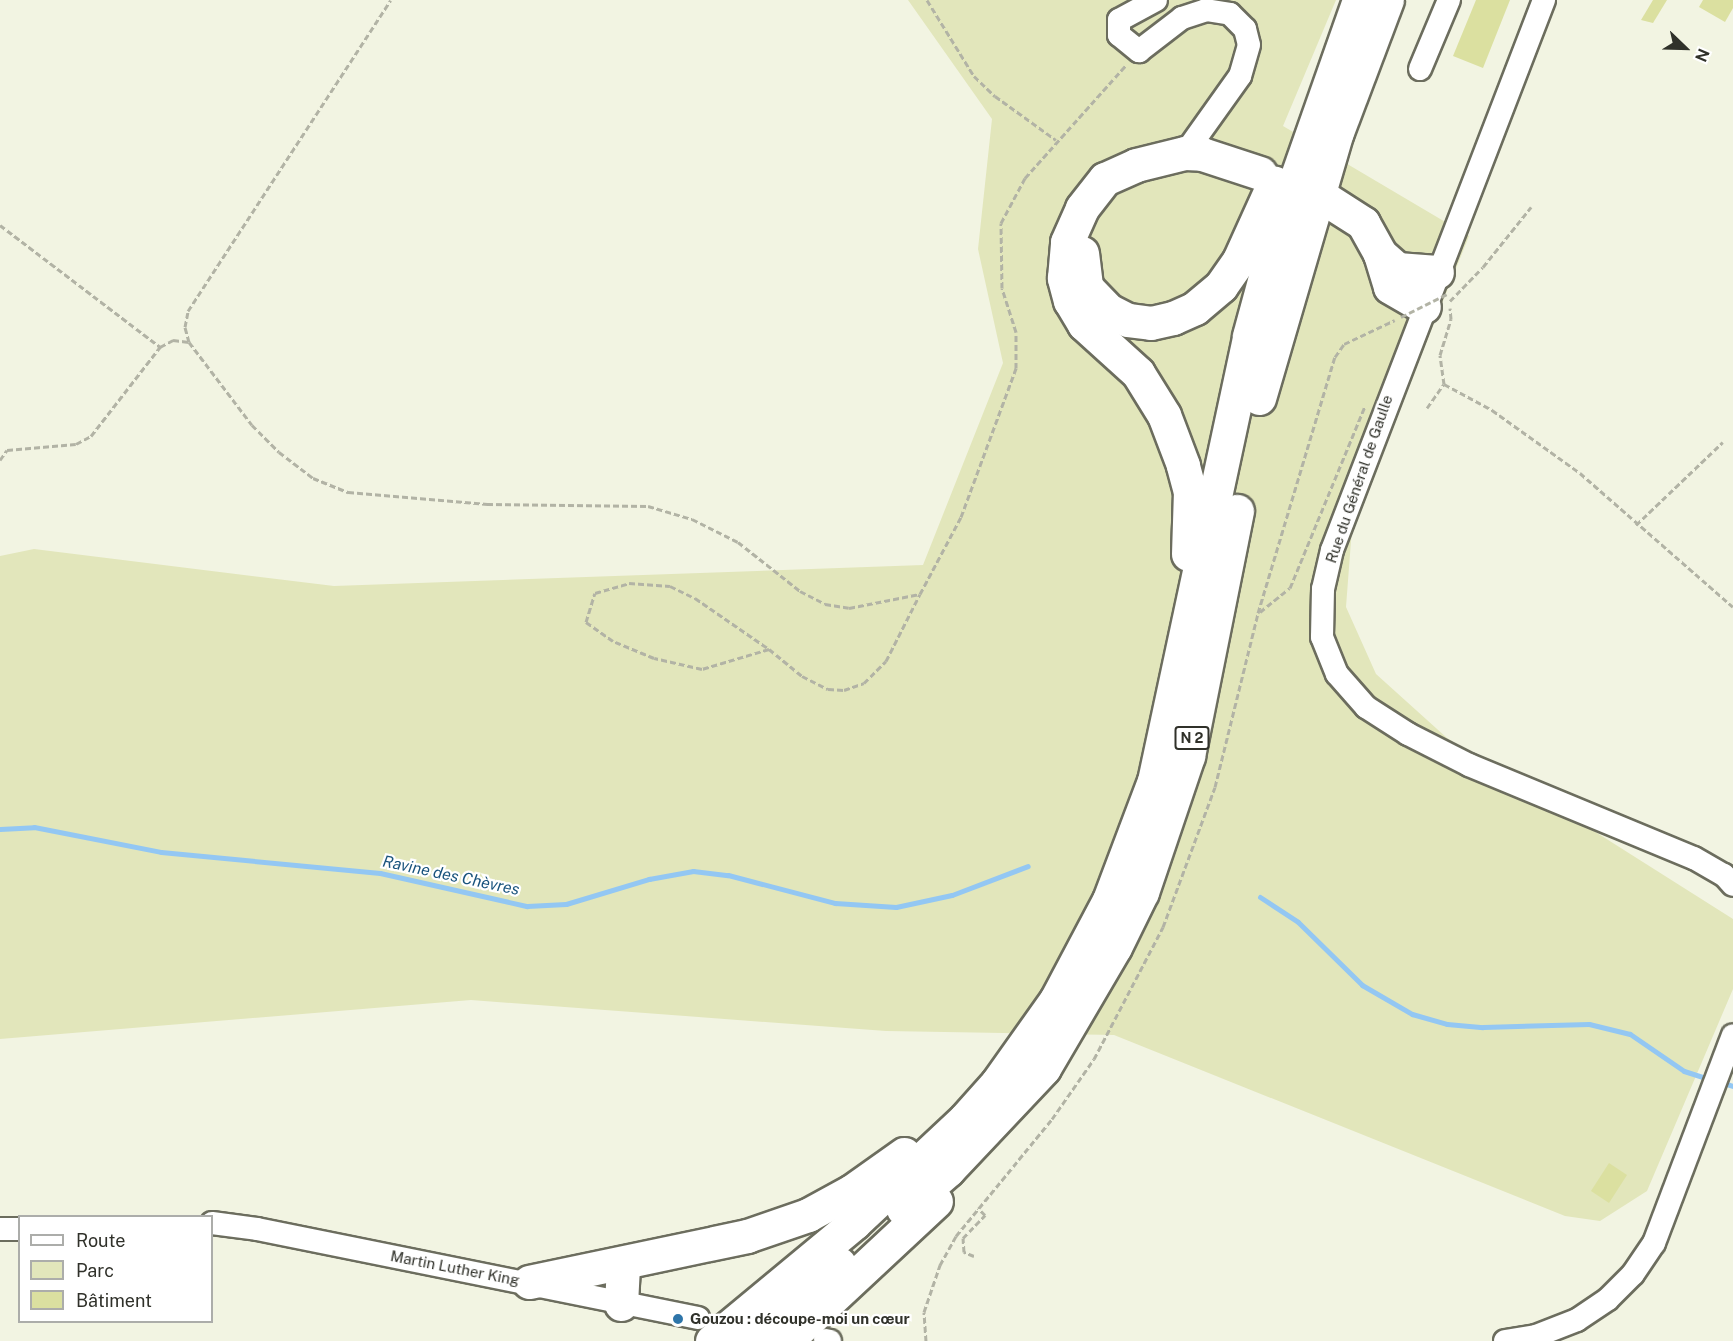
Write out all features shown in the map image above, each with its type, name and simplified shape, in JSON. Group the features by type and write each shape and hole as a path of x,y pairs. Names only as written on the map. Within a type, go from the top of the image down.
{"highway":[{"path":"1136,165 1105,195 1087,227 1080,260 1086,287 1108,310 1128,320 1151,323 1195,308 1221,286 1239,260 1358,0"},
{"name":"N 2","path":"705,1330 854,1222 965,1119 997,1083 1056,1000 1109,900 1154,781 1252,325 1277,233 1358,0"},
{"name":"N 2","path":"750,1341 948,1170 1044,1068 1115,947 1142,892 1169,820 1205,685 1269,352 1337,132 1387,0"},
{"path":"1154,781 1154,733 1190,537 1190,492 1164,415 1137,373 1084,324 1070,301 1064,278 1067,242 1082,208 1105,178 1136,165 1185,153 1202,154 1260,173"},
{"path":"1327,200 1363,223 1380,254 1389,287 1437,295"},
{"path":"529,1282 623,1265 747,1236 808,1215 852,1191 906,1153 964,1097 1006,1048 1093,918 1109,900"},
{"path":"786,1341 973,1165 1021,1105 1044,1068"},
{"path":"621,1304 623,1265"}],"street":[{"path":"1156,0 1134,8 1119,20 1119,35 1139,51 1182,18 1206,10 1230,14 1245,29 1249,45 1240,76 1185,153"},
{"path":"1420,69 1449,0"},
{"name":"Rue du Général de Gaulle","path":"1544,0 1437,295 1390,393 1332,550 1323,589 1322,637 1337,674 1366,707 1408,734 1469,765 1694,858 1724,875 1733,885"},
{"path":"1505,1341 1536,1336 1577,1320 1608,1299 1632,1274 1654,1243 1733,1035"},
{"name":"Martin Luther King","path":"213,1223 529,1282 621,1304 705,1330"},
{"path":"0,1229 18,1228"}],"path":[{"path":"392,0 188,311 185,327 189,342 252,425 279,452 313,478 348,492 487,504 648,506 692,519 738,542 800,591 825,604 849,608 920,594"},
{"path":"927,0 974,76 995,96 1056,140"},
{"path":"769,649 702,669 654,658 623,645 586,622 595,593 629,584 670,586 695,598 769,649 802,676 828,689 844,690 864,683 886,661 961,517 1016,368 1016,332 1002,288 1001,223 1026,178 1056,140 1139,51"},
{"path":"1390,393 1363,408 1290,588 1258,613 1335,357 1344,344 1437,295 1484,267 1531,207"},
{"path":"0,225 160,346"},
{"path":"1427,408 1444,384 1440,355 1451,319 1437,295"},
{"path":"0,460 8,450 76,444 91,436 160,346 172,340 189,342"},
{"path":"1444,384 1492,410 1580,472 1636,525 1733,607"},
{"path":"1636,525 1723,442"},
{"path":"926,1341 924,1312 940,1265 978,1208 1052,1119 1094,1059"},
{"path":"974,1256 964,1252 963,1238 985,1215 978,1208"}],"green space":[{"path":"908,0 1336,0 1283,126 1469,236 1352,528 1346,607 1376,674 1447,738 1733,919 1733,989 1647,1191 1600,1221 1565,1216 1114,1035 886,1031 471,1000 0,1039 0,556 34,549 334,586 923,565 1003,363 978,249 992,119"}],"building":[{"path":"1476,0 1510,0 1483,68 1453,56"},
{"path":"1653,0 1667,0 1653,23 1641,20"},
{"path":"1703,0 1733,0 1733,8 1725,22 1699,7"},
{"path":"1609,1163 1627,1175 1609,1203 1591,1191"}],"waterway":[{"name":"Ravine des Chèvres","path":"0,829 34,827 161,852 380,873 527,906 566,904 649,879 693,871 728,875 835,903 896,907 952,895 1028,866"},
{"name":"Ravine des Chèvres","path":"1260,897 1298,922 1362,985 1412,1014 1447,1024 1483,1027 1589,1024 1630,1034 1684,1071 1711,1080"},
{"name":"Ravine des Chèvres","path":"1720,1082 1733,1086"}],"place":[{"name":"Gouzou : découpe-moi un cœur","path":"678,1319"}]}
